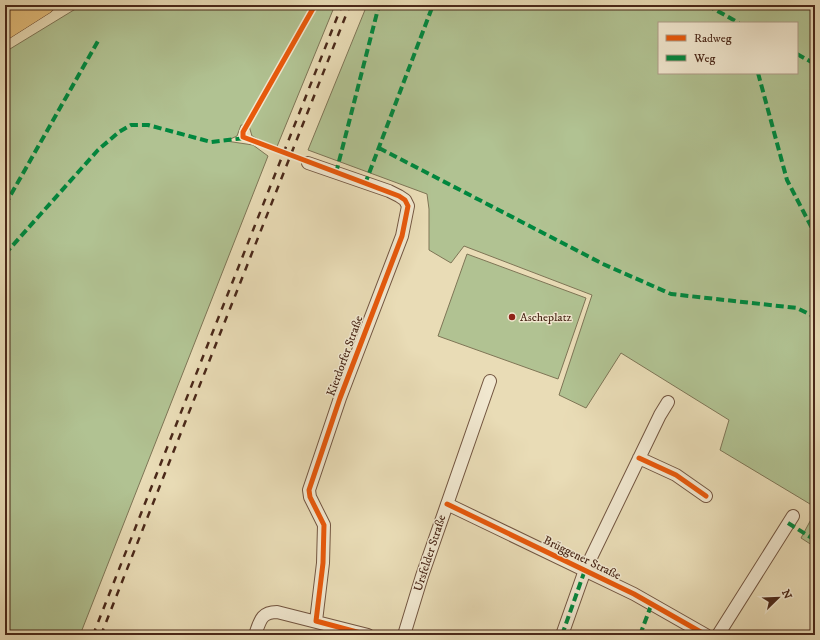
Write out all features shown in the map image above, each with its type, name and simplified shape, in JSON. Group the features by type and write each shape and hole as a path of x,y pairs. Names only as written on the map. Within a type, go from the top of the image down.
{"highway":[{"path":"5,12 16,5"},
{"path":"5,31 46,5"}],"street":[{"name":"Kierdorfer Straße","path":"308,163 390,191 405,200 408,206 402,236 342,391 309,490 310,497 324,524 323,563 316,621"},
{"name":"Ursfelder Straße","path":"404,635 447,504 490,382"},
{"path":"562,635 585,570 638,458 668,402"},
{"path":"638,458 676,475 706,496"},
{"name":"Brüggener Straße","path":"447,504 652,602 706,635"},
{"path":"718,635 793,516"},
{"path":"255,635 262,617 270,612 277,612 316,621 339,631 368,635"}],"green space":[{"path":"82,5 335,5 276,149 252,136 249,126 241,125 237,136 226,141 253,145 268,156 80,635 5,635 5,52"},
{"path":"367,5 815,5 815,507 720,450 729,420 621,353 586,408 559,395 592,295 464,246 451,263 429,250 429,209 427,194 308,150"},
{"name":"Ascheplatz","path":"467,254 586,298 558,379 438,336"},
{"path":"815,512 815,547 801,538"}],"railway":[{"path":"93,635 342,5"},
{"path":"101,635 350,5"}],"marked path":[{"path":"336,173 379,5"},
{"path":"365,184 433,5"},
{"path":"707,5 737,22"},
{"path":"5,205 98,41"},
{"path":"798,55 815,64"},
{"path":"758,74 787,180 815,234"},
{"path":"5,254 98,150 119,132 131,125 148,125 211,142 245,138"},
{"path":"379,148 603,264 671,294 797,308 815,317"},
{"path":"788,523 815,540"},
{"path":"562,635 585,570 587,571"},
{"path":"640,635 652,603"}],"cycle path":[{"path":"315,5 243,132 243,137 399,196 405,200 408,206 402,236 340,398 309,490 310,497 324,525 323,563 316,621 368,635"},
{"path":"639,458 676,475 706,496"},
{"path":"447,504 634,594 706,635"}],"place":[{"name":"Ascheplatz","path":"512,317"}]}
